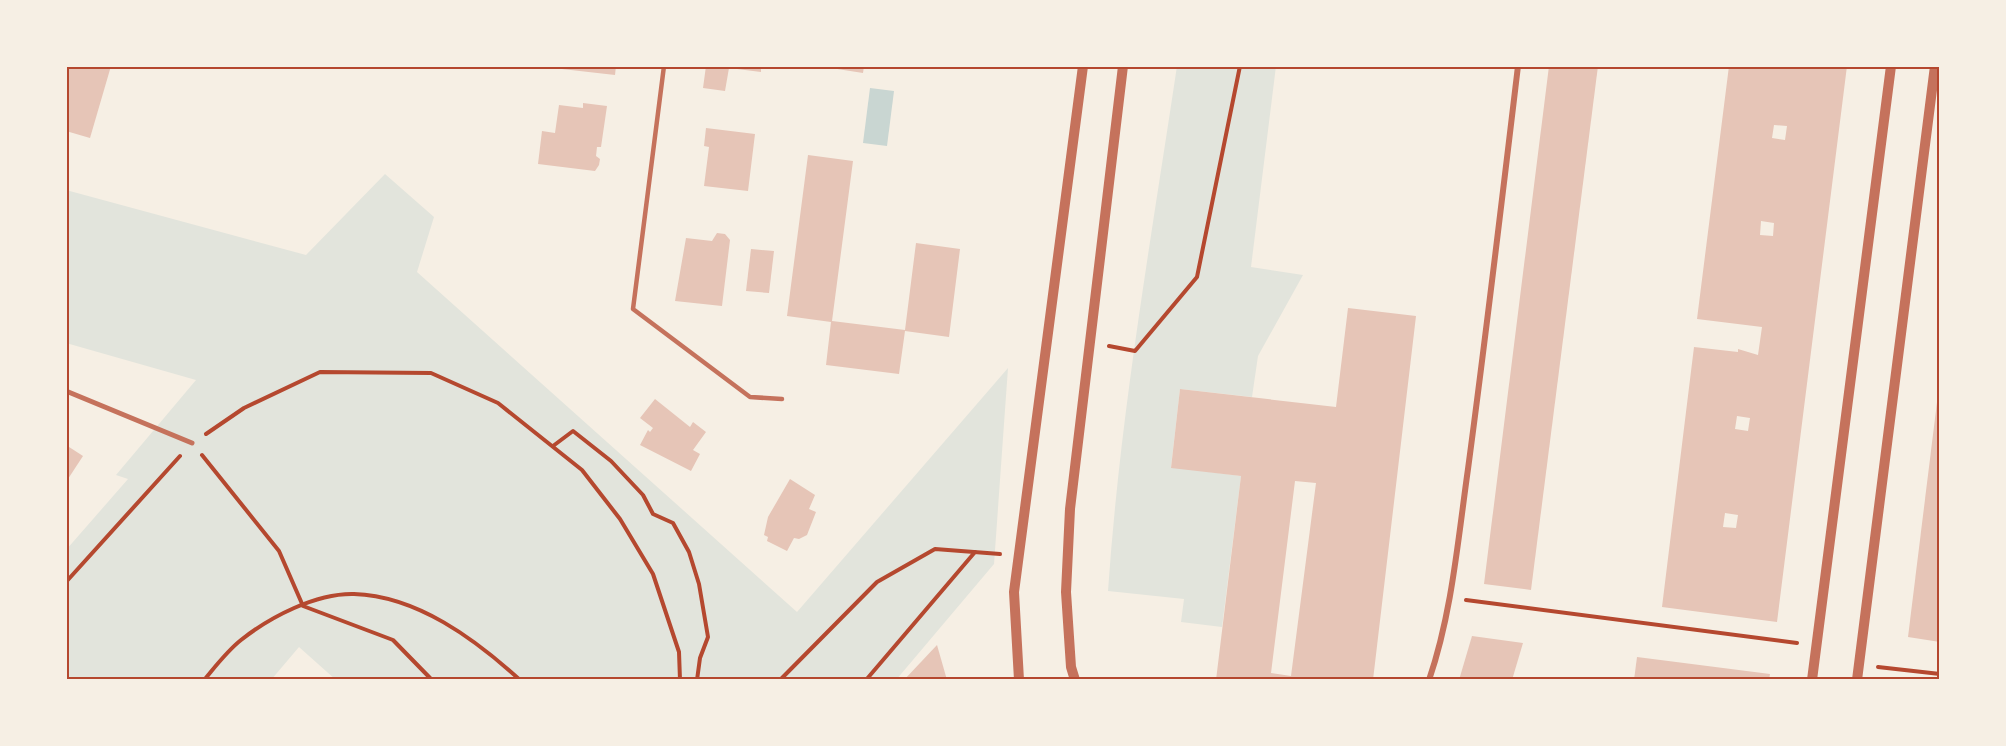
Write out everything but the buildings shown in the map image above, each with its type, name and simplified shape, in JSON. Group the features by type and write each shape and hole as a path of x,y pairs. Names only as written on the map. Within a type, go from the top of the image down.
{"street":[{"path":"1019,680 1014,592 1083,66"},
{"path":"1075,680 1071,666 1066,592 1070,509 1123,66"},
{"path":"1429,680 1437,657 1449,598 1479,390 1518,66"},
{"path":"1812,680 1891,66"},
{"path":"1857,680 1935,66"},
{"path":"66,391 192,443"}],"lane":[{"path":"664,66 633,309 750,397 782,399"}],"path":[{"path":"1135,351 1197,277 1240,66"},
{"path":"66,582 192,443 244,408 320,372 431,373 498,403 582,470 620,519 653,574 679,652 680,680"},
{"path":"553,446 573,431 611,461 643,495 653,514 673,523 689,552 706,618 708,637 700,658 697,680"},
{"path":"192,443 279,551 303,606 393,640 432,680"},
{"path":"780,680 877,582 935,549 976,552 866,680"},
{"path":"204,680 241,640 284,613 353,594 412,606 461,633 520,680"},
{"path":"1449,598 1818,645"},
{"path":"1926,673 1940,674"}],"shaded area":[{"path":"1177,66 1276,66 1251,267 1303,275 1258,356 1252,397 1180,389 1171,467 1241,476 1222,627 1181,622 1184,599 1108,591 1128,393"},
{"path":"870,88 894,91 887,146 863,143"},
{"path":"385,174 434,217 417,272 797,612 1008,368 994,564 896,680 336,680 299,647 271,680 66,680 66,550 128,479 116,475 196,380 66,343 66,190 306,255"}]}
